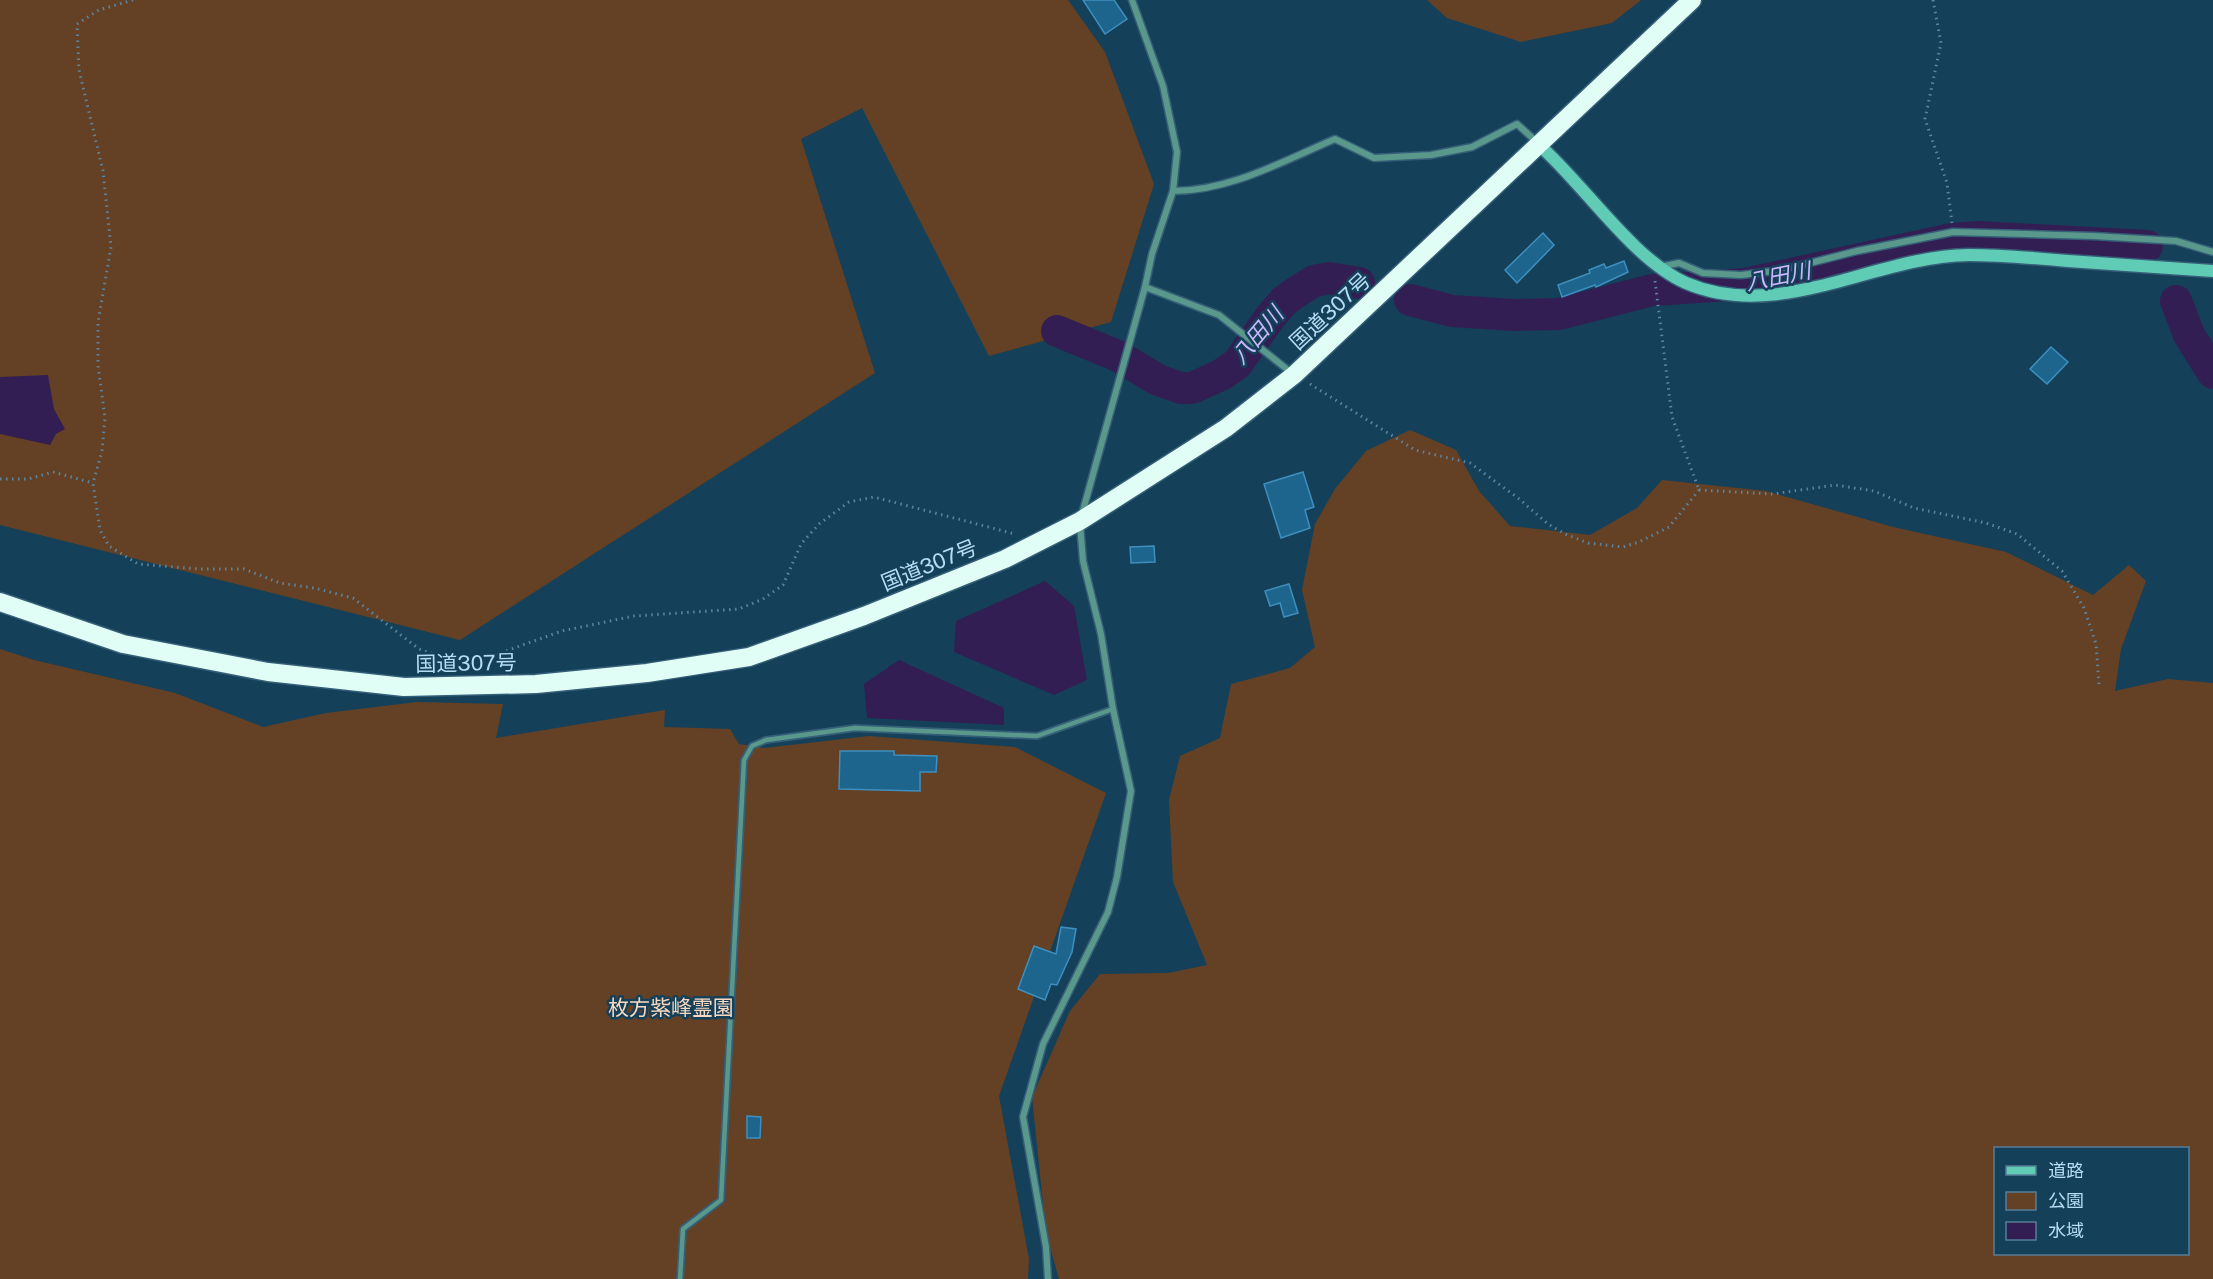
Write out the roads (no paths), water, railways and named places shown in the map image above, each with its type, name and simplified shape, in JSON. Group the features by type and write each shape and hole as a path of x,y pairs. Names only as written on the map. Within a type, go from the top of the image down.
{"highway":[{"name":"国道307号","path":"0,602 123,644 268,672 404,687 536,684 647,673 749,657 864,616 1005,559 1080,521 1226,428 1294,375 1692,0"}],"street":[{"path":"1048,1279 1046,1247 1023,1117 1043,1044 1108,912 1117,877 1131,791 1113,709 1101,634 1083,561 1080,521 1145,287 1152,254 1173,191 1177,152 1163,86 1132,0"},
{"path":"1173,191 1193,191 1236,181 1335,139 1374,158 1431,155 1472,147 1517,124 1570,174 1631,243 1659,267 1684,282 1713,293 1745,297 1775,295 1848,280 1925,259 1967,255 2014,256 2213,271"},
{"path":"1659,267 1679,263 1703,273 1741,275 1782,270 1953,232 2176,241 2213,252"},
{"path":"1145,287 1219,315 1294,375"}],"lane":[{"path":"680,1279 683,1229 721,1200 744,760 752,746 766,740 855,728 1037,736 1113,709"}],"water":[{"path":"48,375 54,409 65,429 56,434 50,445 0,434 0,377"},
{"path":"1045,581 1074,606 1087,680 1054,695 954,652 956,621"},
{"path":"899,660 1004,708 1004,725 867,718 864,684"}],"waterway":[{"name":"八田川","path":"1410,300 1452,311 1514,315 1559,314 1652,290 1745,284 1952,239 1978,237 2147,246"},
{"name":"八田川","path":"1057,331 1118,356 1158,380 1181,388 1192,388 1221,375 1237,364 1284,301 1314,281 1329,278 1359,283"},
{"name":"八田川","path":"2176,301 2189,335 2213,373"}],"park label":[{"name":"枚方紫峰霊園","path":"671,1007"}]}
